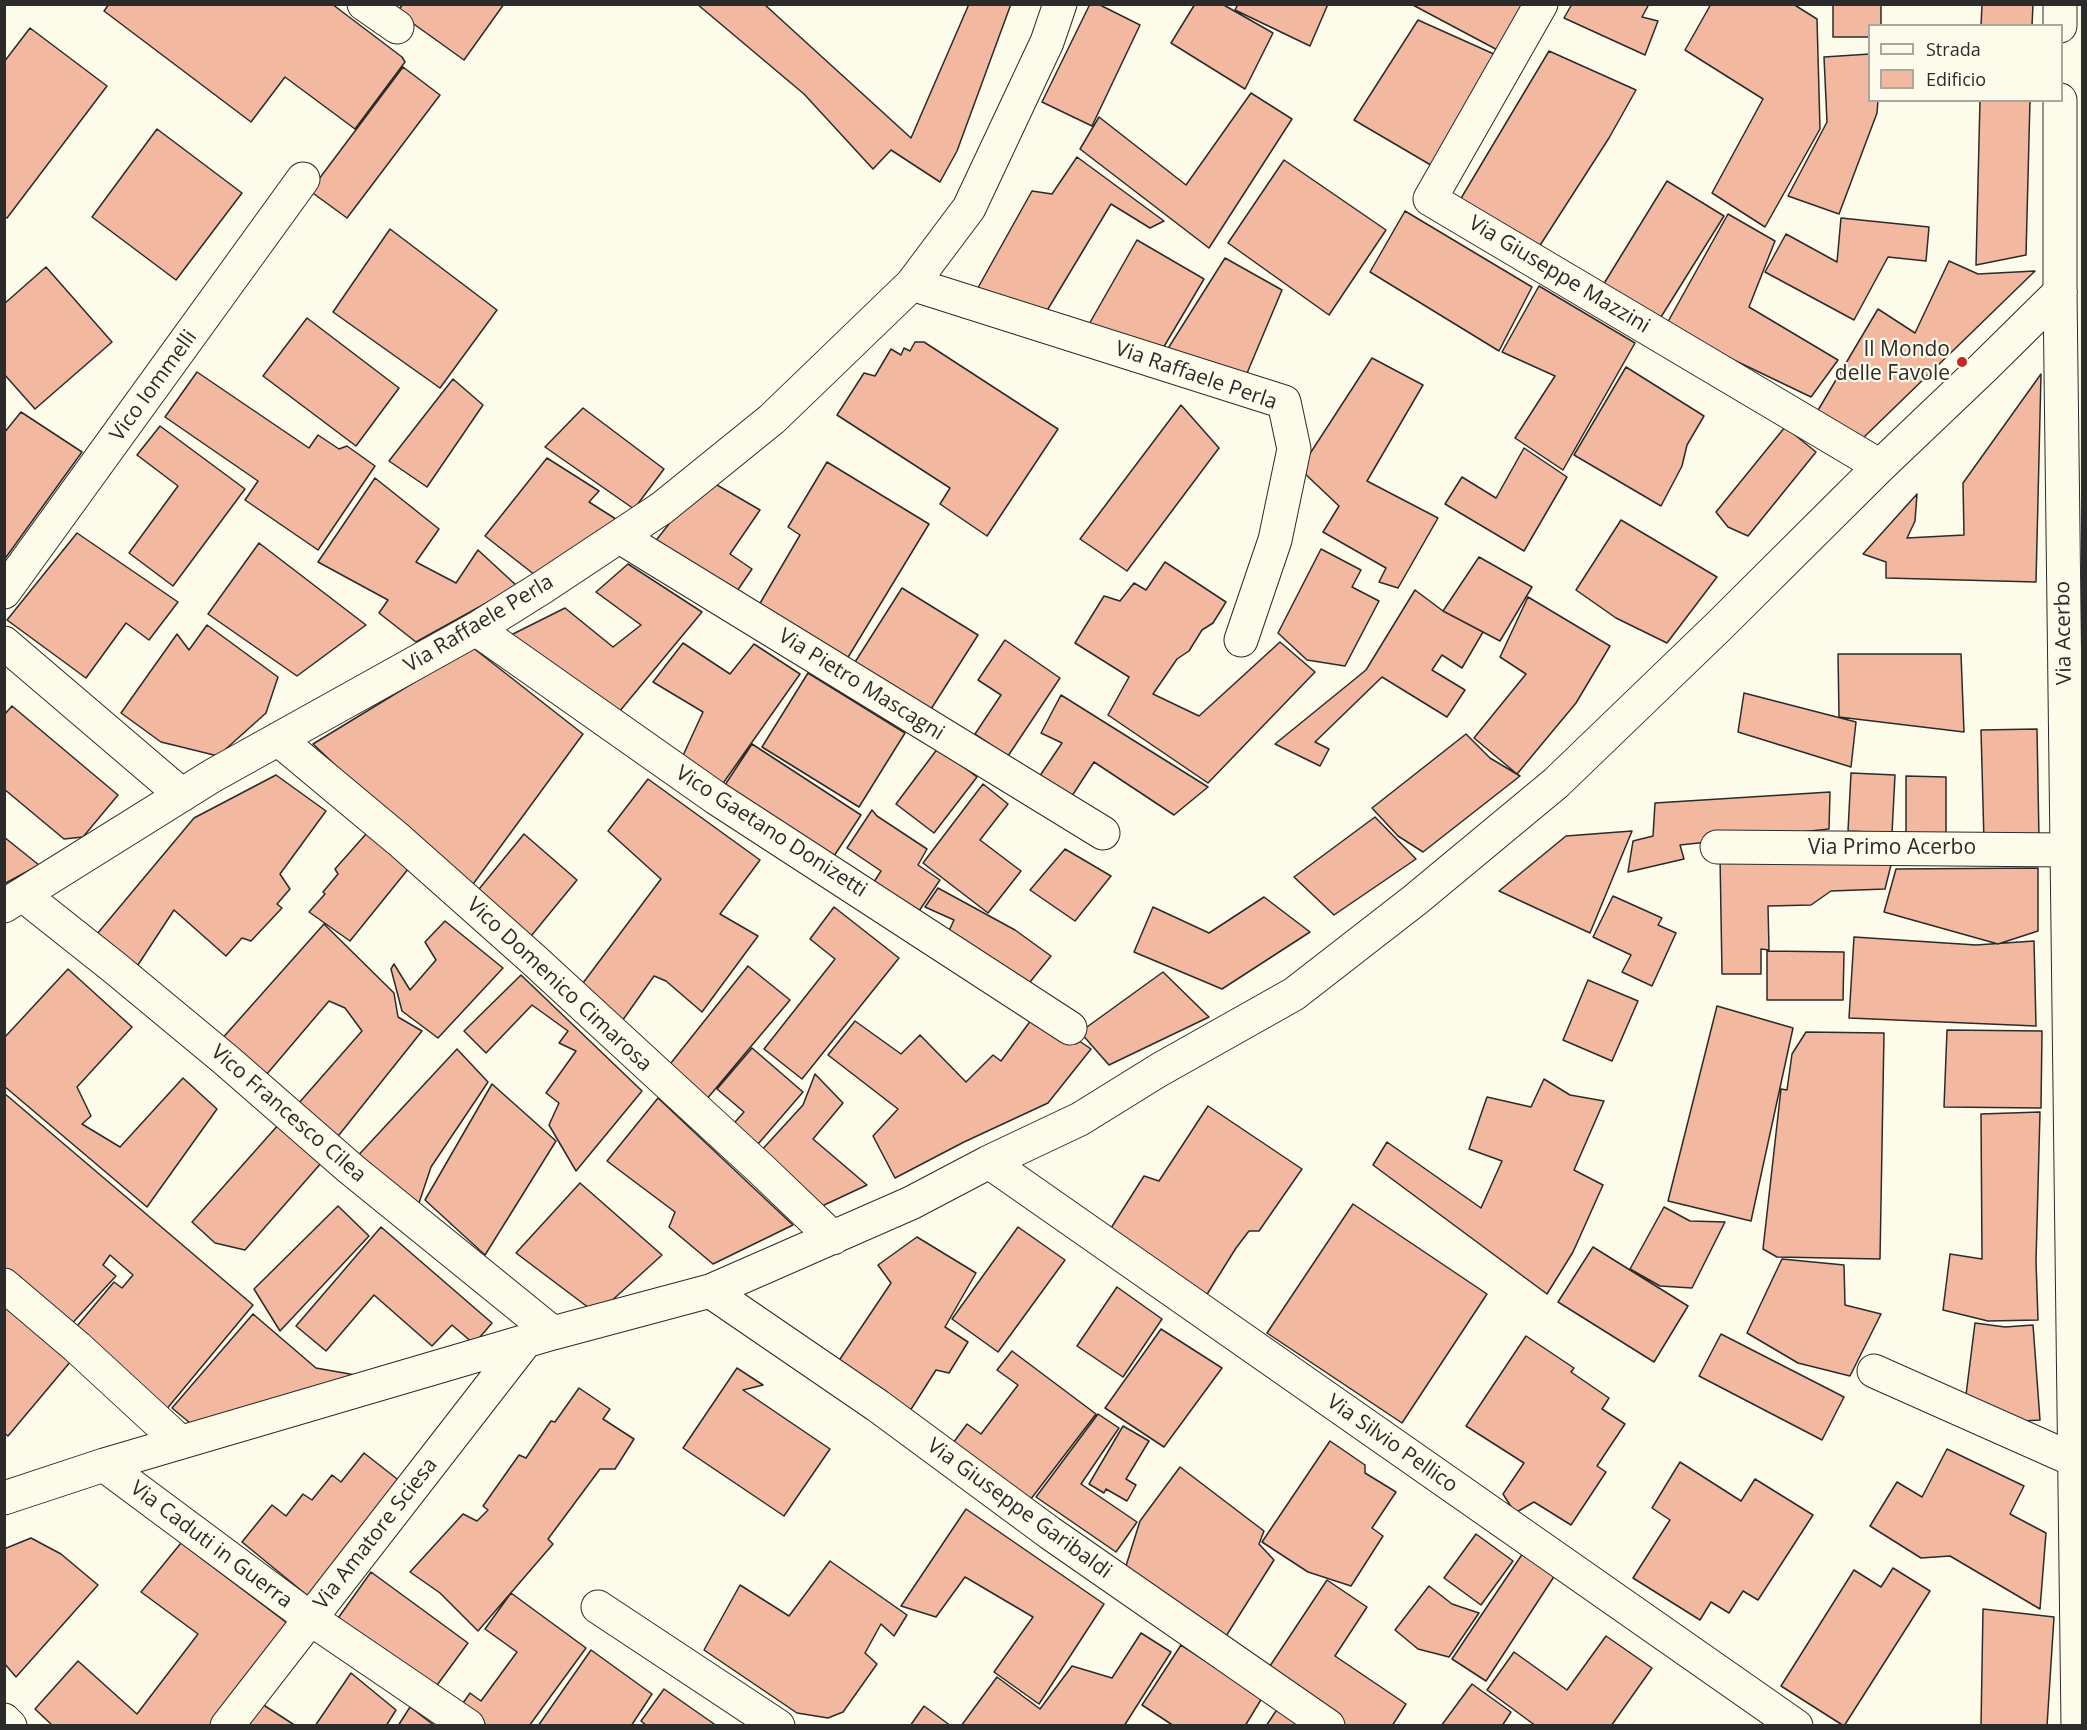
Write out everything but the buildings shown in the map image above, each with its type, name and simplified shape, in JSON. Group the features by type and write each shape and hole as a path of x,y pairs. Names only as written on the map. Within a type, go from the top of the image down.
{"street":[{"path":"364,4 397,27"},
{"name":"Via Raffaele Perla","path":"14,901 182,795 476,629 662,508 772,419 912,284 969,208 1047,42 1060,4"},
{"name":"Via Giuseppe Mazzini","path":"1541,4 1430,200 1880,466"},
{"path":"2060,4 2060,24"},
{"name":"Via Acerbo","path":"2060,102 2060,292 2072,490 2067,850 2078,1460 2078,1725"},
{"name":"Vico Iommelli","path":"4,592 303,179"},
{"name":"Via Raffaele Perla","path":"912,284 1284,402 1294,449 1275,540 1241,640"},
{"path":"4,1498 180,1442 539,1338 711,1291 911,1203 989,1162 1080,1119 1159,1070 1294,994 1406,907 1556,783 2060,292"},
{"name":"Via Pietro Mascagni","path":"620,537 1103,833"},
{"name":"Vico Gaetano Donizetti","path":"476,629 716,798 1070,1028"},
{"path":"4,643 182,795"},
{"name":"Vico Domenico Cimarosa","path":"278,739 399,840 534,960 833,1238"},
{"name":"Via Primo Acerbo","path":"1717,847 2067,850"},
{"name":"Vico Francesco Cilea","path":"14,901 115,968 226,1060 351,1168 539,1338"},
{"name":"Via Silvio Pellico","path":"989,1162 1796,1725"},
{"path":"4,1285 77,1347 180,1442"},
{"name":"Via Giuseppe Garibaldi","path":"711,1291 878,1406 1050,1533 1328,1725"},
{"name":"Via Amatore Sciesa","path":"227,1725 539,1338"},
{"path":"1874,1371 2078,1460"},
{"name":"Via Caduti in Guerra","path":"104,1465 312,1619 468,1725"},
{"path":"598,1607 778,1725"},
{"path":"4,1720 10,1725"}],"place":[{"name":"Il Mondo delle Favole","path":"1962,362"}]}
